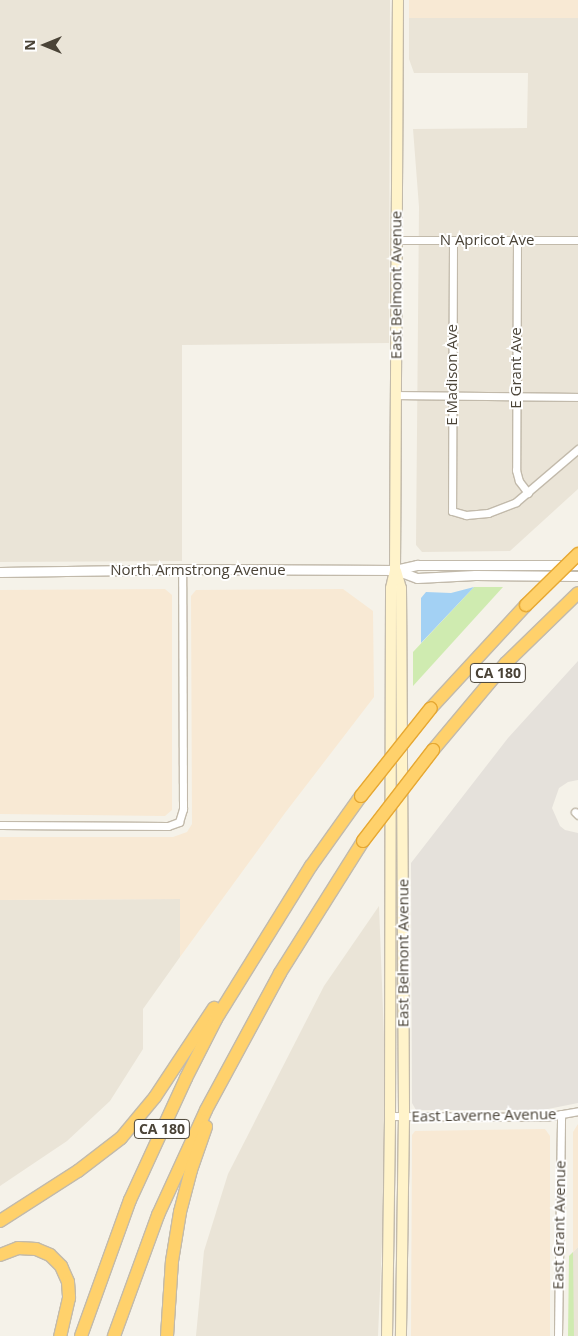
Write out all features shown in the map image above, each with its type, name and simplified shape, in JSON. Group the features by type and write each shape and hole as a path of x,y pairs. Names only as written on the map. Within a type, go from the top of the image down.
{"highway":[{"name":"CA 180","path":"81,1336 114,1242 159,1133 216,1019 268,933 311,866 361,796 431,708 526,605 578,554"},
{"name":"CA 180","path":"114,1336 142,1257 179,1166 252,1024 304,934 363,841 433,750 506,664 573,597"},
{"path":"0,1221 95,1159 132,1126 168,1078 239,968 268,933"},
{"path":"168,1336 172,1261 180,1212 191,1170 203,1134 252,1024"},
{"path":"0,1255 18,1248 36,1249 50,1255 61,1266 68,1282 69,1298 60,1336"}],"main road":[{"name":"East Belmont Avenue","path":"398,0 396,570 401,588 404,1116 401,1336"},
{"name":"East Belmont Avenue","path":"387,1336 390,1116 391,588 396,570"}],"street":[{"name":"N Apricot Ave","path":"396,240 578,240"},
{"name":"E Madison Ave","path":"453,240 452,511 466,515 488,513 516,502 528,493"},
{"name":"E Grant Ave","path":"517,240 516,470 519,481 528,493"},
{"path":"396,395 578,397"},
{"path":"528,493 578,449"},
{"name":"North Armstrong Avenue","path":"0,572 182,569 396,570 417,565 578,565"},
{"path":"0,825 168,826 180,822 183,809 182,569"},
{"name":"North Armstrong Avenue","path":"396,570 418,578 475,575 578,576"},
{"name":"East Laverne Avenue","path":"390,1116 545,1117 578,1111"},
{"name":"East Grant Avenue","path":"558,1336 561,1114"}],"shaded area":[{"path":"0,0 390,0 389,343 182,345 182,561 0,562"},
{"path":"409,0 578,0 578,18 409,18"},
{"path":"409,18 578,18 578,489 510,551 422,552 416,545 419,207 413,129 527,128 528,73 414,73 409,59"},
{"path":"165,589 172,595 172,810 165,816 0,814 0,590"},
{"path":"343,589 373,611 374,697 285,813 180,957 180,899 0,900 0,837 173,837 187,832 192,824 191,596 196,590"},
{"path":"578,661 578,780 568,782 559,788 552,808 560,826 565,830 578,833 578,1103 543,1110 416,1110 412,1103 411,863 508,738"},
{"path":"181,899 180,957 143,1009 143,1049 110,1101 67,1141 0,1186 0,900"},
{"path":"379,906 385,1063 385,1173 378,1336 196,1336 204,1251 228,1174 324,986"},
{"path":"578,1124 578,1247 573,1252 573,1132"},
{"path":"545,1129 550,1136 550,1336 411,1336 412,1135 415,1131"},
{"path":"578,1247 578,1336 573,1336 573,1252"}],"green space":[{"path":"474,587 503,587 413,686 413,652"},
{"path":"573,1252 574,1336 568,1336 569,1256"}],"water":[{"path":"474,587 421,643 421,598 426,592 451,593"}]}
